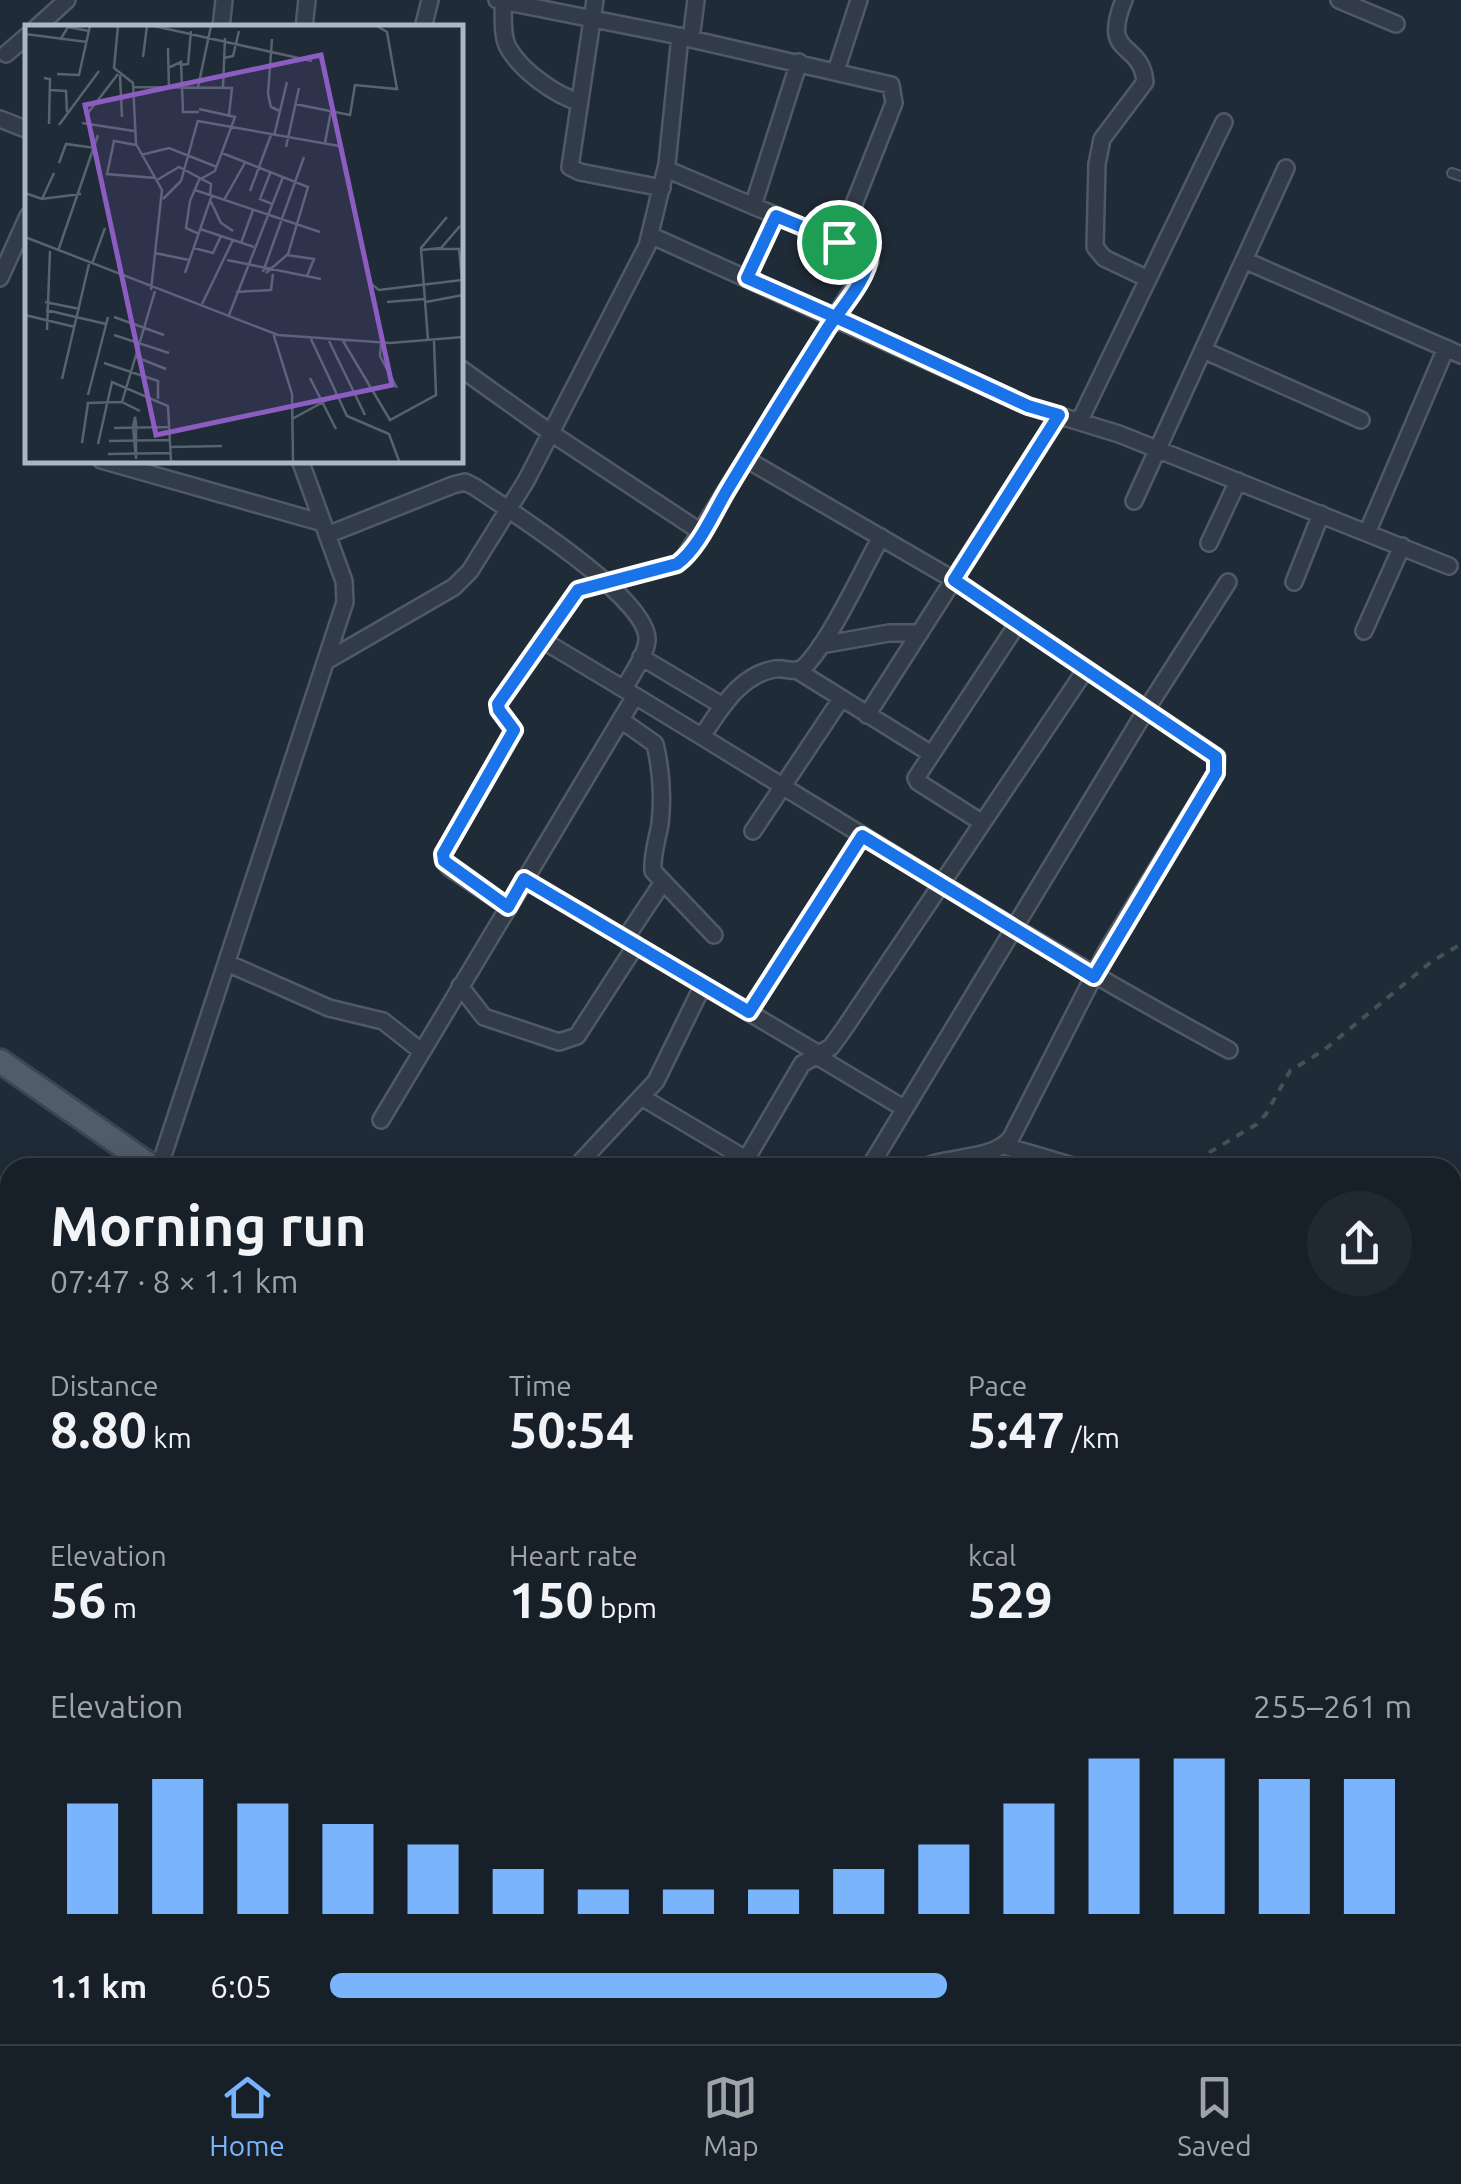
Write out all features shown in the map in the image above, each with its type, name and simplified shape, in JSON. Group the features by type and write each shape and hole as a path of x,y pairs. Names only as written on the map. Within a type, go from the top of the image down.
{"main road":[{"path":"0,1061 142,1158"},
{"path":"0,1072 125,1158"}],"street":[{"path":"39,25 67,0"},
{"path":"220,25 224,0"},
{"path":"304,25 307,0"},
{"path":"424,25 430,0"},
{"path":"596,0 570,167 662,188"},
{"path":"328,660 454,587 470,572 551,433 650,236 666,169 685,37 696,0"},
{"path":"836,70 859,0"},
{"path":"1124,0 1115,35 1141,67 1145,82 1102,139 1097,164 1095,247 1104,258 1148,279"},
{"path":"1340,0 1396,24"},
{"path":"578,102 548,89 508,50 504,37 508,1 884,81 895,93 839,242"},
{"path":"6,54 25,37"},
{"path":"753,206 799,62"},
{"path":"0,119 25,129"},
{"path":"1080,420 1224,122"},
{"path":"1134,501 1286,168"},
{"path":"508,907 450,868 443,854 514,730 498,704 578,590 677,564 684,558 870,261 862,252 666,169"},
{"path":"747,278 776,216"},
{"path":"1,272 25,222"},
{"path":"650,236 1028,406 1080,420 1158,449 1450,566"},
{"path":"1244,260 1454,352 1367,533"},
{"path":"1203,350 1361,420"},
{"path":"462,369 702,532"},
{"path":"868,715 1059,415"},
{"path":"746,458 954,580 1216,757 1218,765 1094,977 1005,1146 994,1152 948,1158"},
{"path":"107,462 325,529 465,482 607,580 646,630 647,639 621,720 381,1120"},
{"path":"160,1158 345,602 344,581 301,462"},
{"path":"1209,544 1238,481"},
{"path":"1294,582 1321,514"},
{"path":"798,670 821,644 880,537"},
{"path":"1364,631 1402,546"},
{"path":"875,1158 1146,710 1228,582"},
{"path":"981,822 918,782 917,773 1018,624"},
{"path":"821,644 889,633 920,633"},
{"path":"542,640 1014,930 1229,1050"},
{"path":"640,657 723,706"},
{"path":"702,736 736,688 772,670 798,670 930,753"},
{"path":"746,1158 802,1064 830,1047 844,1029 1086,670"},
{"path":"753,832 842,699"},
{"path":"621,720 656,744 660,810 653,871 714,935"},
{"path":"749,1012 862,836"},
{"path":"524,879 905,1109"},
{"path":"460,986 484,1017 559,1042 569,1041 577,1036 663,882"},
{"path":"226,963 329,1008 382,1021 421,1050"},
{"path":"583,1158 656,1081 702,985"},
{"path":"643,1098 735,1158"},
{"path":"1005,1146 1046,1158"}],"path":[{"path":"1208,1158 1210,1152 1257,1124 1290,1071 1324,1050 1430,962 1461,944"}],"route":[{"path":"839,242 776,216 747,278 835,317 851,324 1028,406 1059,415 954,580 1216,757 1216,773 1094,977 862,836 749,1012 524,879 508,907 444,861 443,854 514,730 498,704 578,590 677,564 702,532 759,437 835,317 848,299 868,266 869,256 839,242"}]}
